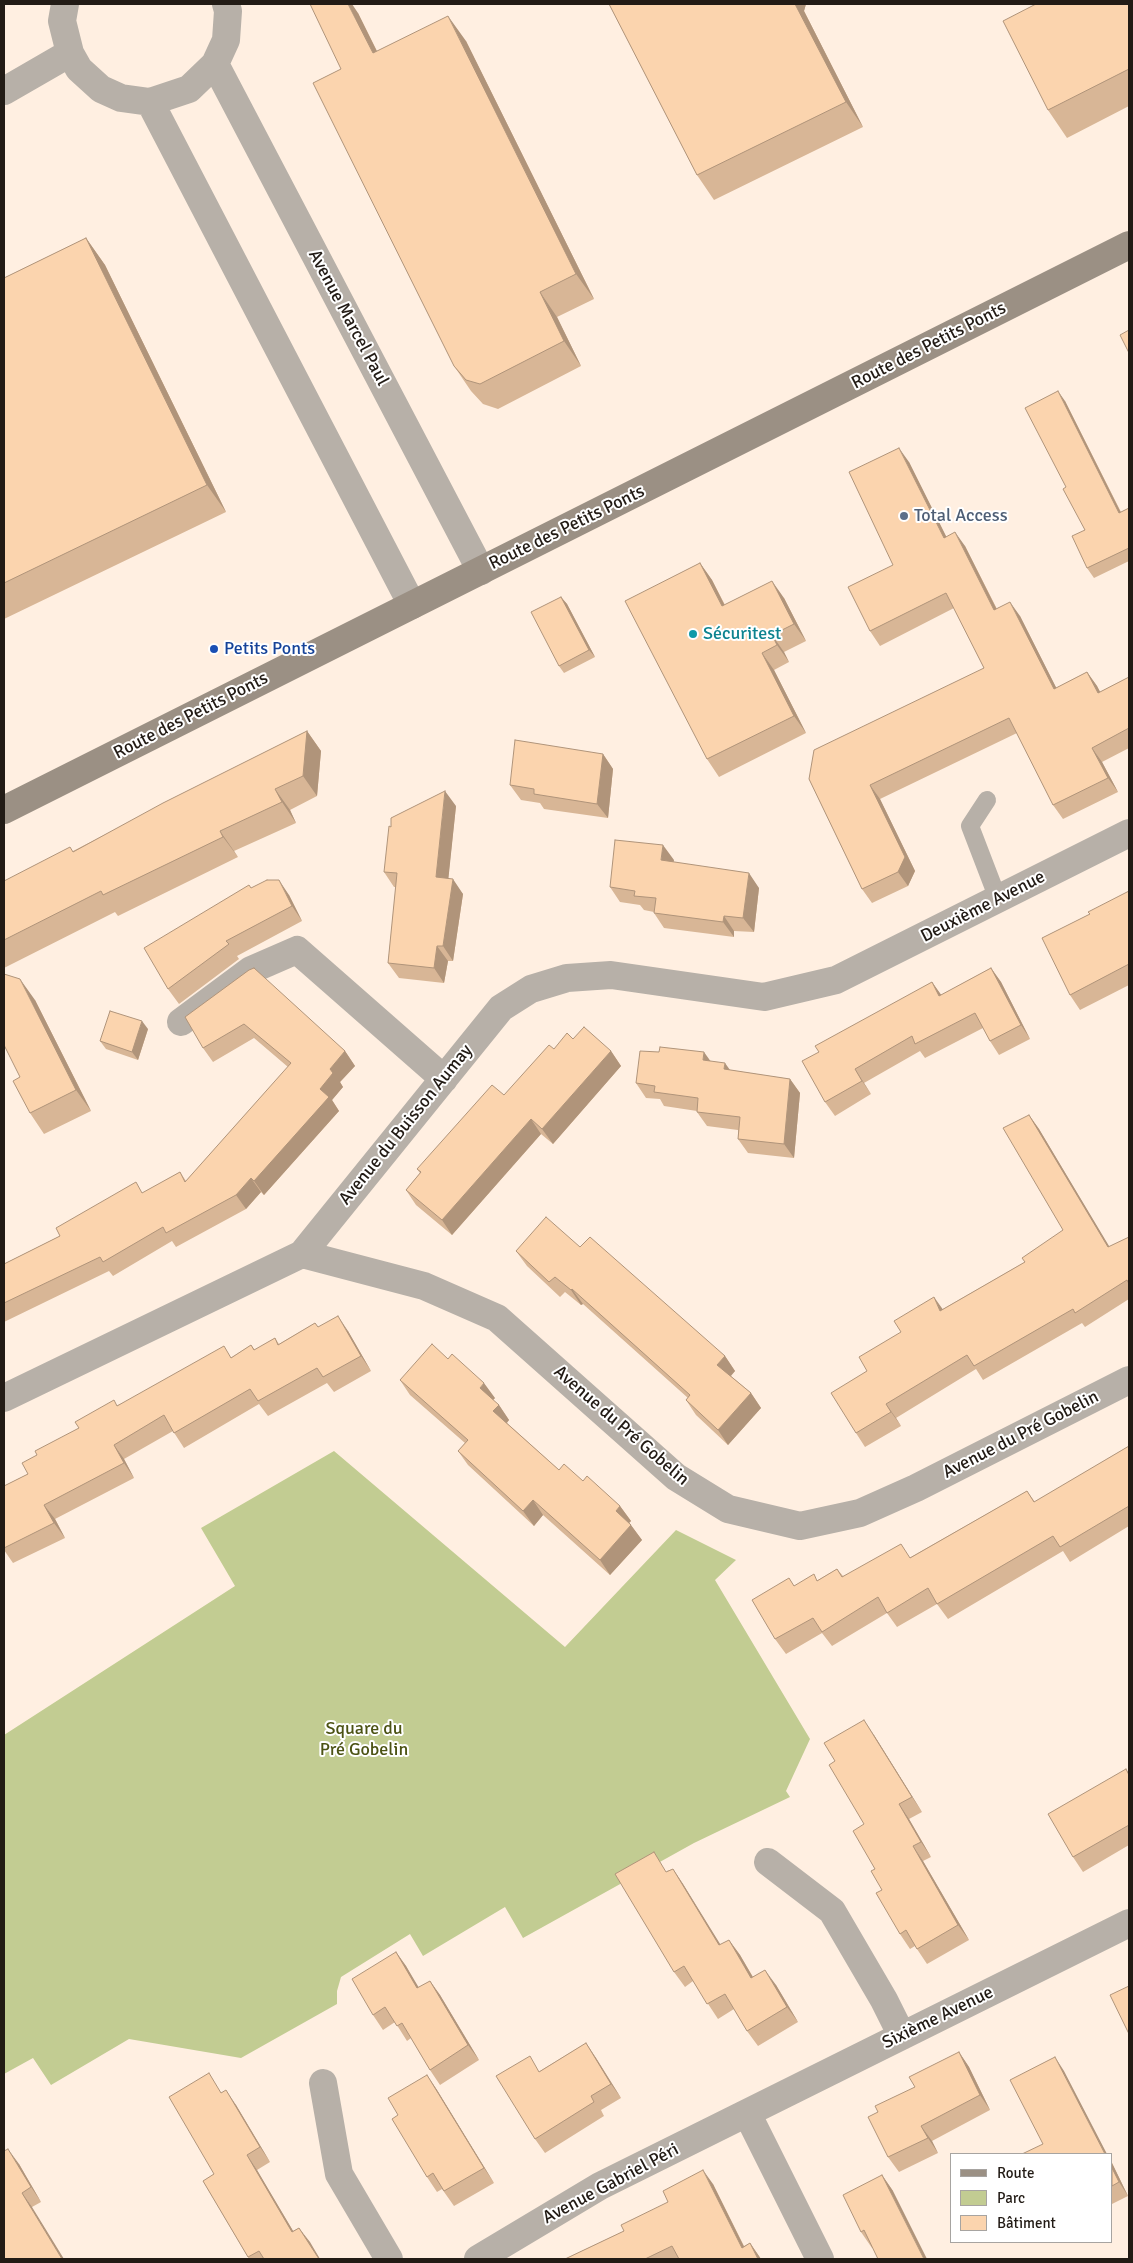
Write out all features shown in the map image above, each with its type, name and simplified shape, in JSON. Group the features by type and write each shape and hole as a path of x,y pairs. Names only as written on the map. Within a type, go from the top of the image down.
{"main road":[{"name":"Route des Petits Ponts","path":"4,810 1129,245"}],"street":[{"path":"65,4 62,22 70,53 80,69 100,89 121,98 150,102 189,89 215,64 226,40 228,11 226,4"},
{"path":"4,90 70,53"},
{"name":"Avenue Marcel Paul","path":"215,64 481,571"},
{"path":"150,102 412,605"},
{"name":"Deuxième Avenue","path":"836,980 1129,833"},
{"path":"181,1022 252,970 296,950 444,1079"},
{"name":"Avenue du Buisson Aumay","path":"4,1398 302,1254 501,1008 531,989 567,978 611,975 764,996 836,980"},
{"name":"Avenue du Pré Gobelin","path":"302,1254 424,1286 497,1318 676,1477 728,1509 800,1526 860,1513 916,1488 1120,1385"},
{"path":"768,1862 832,1911 884,2000 902,2036"},
{"name":"Sixième Avenue","path":"747,2113 1129,1923"},
{"path":"323,2083 340,2174 389,2259"},
{"path":"747,2113 820,2259"},
{"name":"Avenue Gabriel Péri","path":"478,2259 600,2186 747,2113"}],"lane":[{"path":"987,800 970,826 998,899"}],"green space":[{"name":"Square du Pré Gobelin","path":"334,1451 565,1647 676,1530 736,1560 715,1580 810,1739 786,1791 790,1797 694,1843 523,1938 505,1907 423,1956 410,1934 341,1977 337,1991 337,2004 241,2058 129,2039 51,2085 33,2058 4,2074 4,1735 235,1586 201,1528"}],"building":[{"path":"310,4 348,4 373,53 448,16 576,274 540,292 564,341 480,384 466,380 454,366 313,83 341,69"},
{"path":"609,4 795,4 846,102 697,175"},
{"path":"1036,4 1129,4 1129,69 1048,110 1003,21"},
{"path":"86,238 207,485 4,583 4,278"},
{"path":"1129,330 1129,353 1120,335"},
{"path":"1058,391 1119,513 1129,508 1129,548 1087,568 1072,536 1085,530 1063,489 1066,487 1025,408"},
{"path":"899,448 944,538 955,532 994,610 1010,602 1054,689 1087,672 1098,693 1129,677 1129,728 1092,748 1108,778 1053,805 1009,718 870,785 905,857 898,872 862,889 809,779 814,750 984,668 946,593 870,631 848,587 893,565 849,472"},
{"path":"700,563 722,606 772,581 794,624 772,635 777,645 762,653 794,716 707,759 625,601"},
{"path":"561,597 589,650 559,666 531,612"},
{"path":"307,731 303,776 275,789 282,802 220,831 223,837 103,895 101,891 4,940 4,881 70,847 73,852 163,803"},
{"path":"515,740 603,754 597,804 534,794 534,789 510,785"},
{"path":"445,791 436,877 453,879 443,946 437,946 434,968 388,963 397,873 384,872 391,818"},
{"path":"615,840 663,845 661,860 749,873 743,918 724,916 723,922 654,913 656,898 634,896 635,891 610,887"},
{"path":"267,880 279,880 292,906 226,941 229,944 168,989 144,948 249,885 251,888"},
{"path":"1129,891 1129,964 1070,995 1042,938 1090,914 1088,912"},
{"path":"254,968 345,1051 330,1069 333,1073 320,1089 329,1097 254,1181 251,1178 236,1195 166,1233 163,1227 103,1262 100,1257 4,1303 4,1264 60,1236 56,1228 136,1182 142,1193 180,1172 185,1182 291,1063 244,1024 203,1048 185,1017"},
{"path":"991,968 1021,1025 990,1041 975,1013 915,1044 912,1036 855,1069 862,1081 825,1102 802,1061 819,1052 815,1046 932,982 939,996"},
{"path":"4,974 20,979 76,1090 30,1113 13,1081 20,1077 4,1045"},
{"path":"110,1011 142,1021 132,1052 100,1041"},
{"path":"584,1027 611,1051 542,1129 531,1119 442,1220 406,1190 421,1172 417,1169 492,1085 504,1095 549,1045 554,1049 567,1033 573,1039"},
{"path":"660,1047 704,1052 703,1060 725,1063 724,1069 790,1079 784,1144 738,1139 740,1117 697,1112 698,1098 654,1092 655,1086 636,1083 640,1051 659,1052"},
{"path":"1029,1115 1108,1247 1129,1237 1129,1284 1127,1280 1075,1313 1073,1309 974,1366 967,1355 886,1404 891,1412 856,1433 831,1393 867,1371 859,1357 901,1332 894,1321 934,1297 940,1311 1025,1262 1022,1258 1063,1230 1003,1128"},
{"path":"546,1217 580,1247 590,1237 725,1356 717,1365 751,1393 718,1430 686,1400 690,1395 572,1289 555,1277 549,1282 516,1251"},
{"path":"338,1316 361,1356 323,1377 317,1368 258,1401 250,1389 174,1433 164,1415 114,1445 124,1463 44,1505 54,1523 4,1548 4,1486 28,1474 22,1463 37,1455 35,1451 79,1428 75,1422 114,1400 117,1406 224,1346 231,1358 251,1345 254,1350 275,1338 278,1345 315,1323 318,1327"},
{"path":"432,1344 448,1359 452,1354 484,1383 480,1388 499,1405 493,1411 559,1470 564,1464 583,1481 587,1476 620,1506 616,1511 631,1525 600,1560 533,1500 523,1511 458,1451 468,1440 400,1380"},
{"path":"1129,1446 1129,1506 1060,1547 1053,1536 937,1604 928,1588 887,1613 878,1597 822,1632 813,1618 775,1639 752,1600 789,1578 794,1586 814,1574 817,1581 837,1569 842,1577 901,1544 910,1558 1027,1491 1034,1502"},
{"path":"864,1720 912,1797 899,1804 921,1842 913,1846 958,1925 917,1949 906,1930 900,1934 876,1893 882,1890 871,1871 875,1869 853,1831 864,1824 829,1765 835,1761 824,1743"},
{"path":"1126,1769 1129,1775 1129,1825 1073,1857 1048,1814"},
{"path":"654,1852 666,1872 673,1869 719,1945 729,1940 751,1978 765,1970 787,2007 747,2031 725,1994 707,2004 684,1966 674,1972 615,1874"},
{"path":"396,1952 417,1988 430,1981 468,2045 430,2070 402,2023 397,2026 385,2007 373,2015 352,1979"},
{"path":"1129,1986 1129,2034 1110,1995"},
{"path":"586,2043 611,2084 591,2096 594,2102 535,2139 496,2076 530,2056 539,2072"},
{"path":"959,2052 980,2095 921,2126 928,2138 888,2157 868,2117 878,2112 875,2106 915,2087 909,2077"},
{"path":"1055,2057 1104,2153 1024,2153 1043,2144 1010,2080"},
{"path":"209,2073 221,2093 226,2090 260,2147 247,2155 292,2232 299,2228 319,2259 264,2259 259,2251 248,2257 203,2181 214,2174 169,2097"},
{"path":"427,2075 484,2168 444,2191 433,2173 427,2177 392,2119 398,2115 388,2098"},
{"path":"8,2149 31,2187 22,2193 62,2259 4,2259 4,2151"},
{"path":"703,2170 742,2248 750,2243 758,2259 679,2259 672,2246 645,2259 565,2259 624,2231 621,2225 668,2202 663,2191"},
{"path":"1113,2170 1119,2182 1113,2185"},
{"path":"882,2175 924,2259 878,2259 864,2230 861,2232 843,2195"}],"place":[{"name":"Total Access","path":"904,516"},
{"name":"Sécuritest","path":"693,634"},
{"name":"Petits Ponts","path":"214,649"}]}
